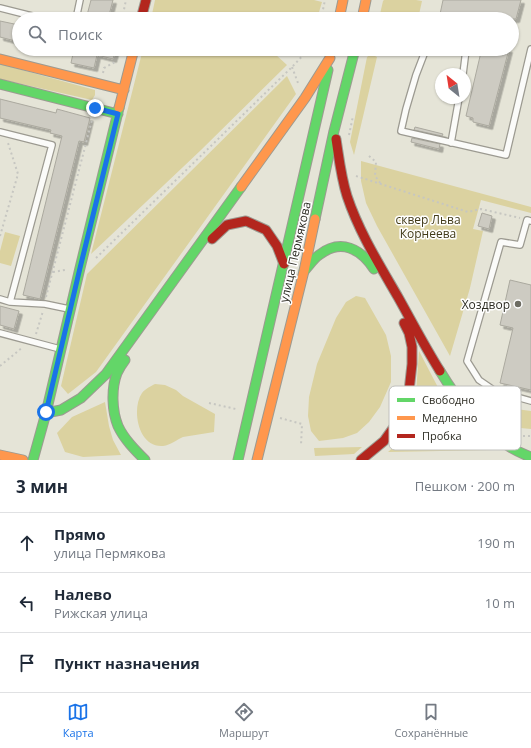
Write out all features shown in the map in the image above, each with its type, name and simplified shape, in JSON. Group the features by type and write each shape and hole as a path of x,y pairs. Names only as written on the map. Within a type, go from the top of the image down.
{"main road":[{"path":"143,12 146,0"},
{"path":"340,12 343,0"},
{"path":"363,12 366,0"},
{"path":"33,460 132,56"},
{"path":"46,412 61,410 81,398 106,374 305,98 329,56"},
{"name":"улица Пермякова","path":"238,460 330,56"},
{"name":"улица Пермякова","path":"257,460 304,271 334,131 353,56"},
{"path":"0,59 124,90"},
{"path":"0,84 118,114"},
{"path":"334,131 342,178 350,204 363,234 442,377 449,386"},
{"path":"145,460 130,445 120,430 115,414 113,397 116,376 140,338 214,237 227,225 246,221 266,230 277,246 284,264"},
{"path":"304,271 319,255 343,246 353,248 363,255 372,266 409,333 412,347 410,386"},
{"path":"361,460 384,441 389,434"},
{"path":"515,450 531,457"},
{"path":"0,455 23,460"}],"lane":[{"path":"77,12 80,0"},
{"path":"0,8 16,12"},
{"path":"423,56 416,75 401,131 506,155 531,49"},
{"path":"463,68 465,56"},
{"path":"451,143 458,104"},
{"path":"0,132 52,145 10,302"},
{"path":"488,386 479,380 467,361 501,242 520,245 529,221"},
{"path":"0,299 10,302 45,304 70,310"},
{"path":"0,333 61,350"},
{"path":"521,398 531,401"}],"path":[{"path":"123,12 126,0"},
{"path":"322,12 325,0"},
{"path":"53,272 88,266 302,56"},
{"path":"100,84 104,68 119,60"},
{"path":"0,366 36,336 95,108"},
{"path":"349,135 354,112"},
{"path":"0,141 8,143 18,174 0,236"},
{"path":"369,156 376,162 375,176 382,185"},
{"path":"354,176 468,212 481,209 529,221"},
{"path":"209,403 239,410"},
{"path":"279,418 302,424 301,445"}],"green space":[{"path":"155,0 314,0 322,2 319,12 152,12"},
{"path":"383,1 422,1 420,12 380,12"},
{"path":"141,56 277,56 287,65 201,150 91,254"},
{"path":"367,57 377,57 354,155 350,142"},
{"path":"0,64 95,90 95,95 92,100 0,79"},
{"path":"287,76 296,94 96,372 68,394 61,386 87,274"},
{"name":"сквер Льва Корнеева","path":"361,161 531,207 531,213 481,200 473,229 483,231 470,288 450,356 377,226 366,203 361,181"},
{"path":"5,232 20,236 11,266 0,263 0,251"},
{"path":"356,296 365,298 386,335 391,356 391,382 380,407 369,422 357,433 343,438 319,441 311,431 308,416 309,397 317,364 336,318 346,302"},
{"path":"419,351 437,386 417,386"},
{"path":"155,384 165,385 176,390 183,396 215,414 214,432 183,437 171,444 163,446 154,445 148,441 142,434 139,426 137,408 142,393"},
{"path":"105,402 113,440 121,455 83,457 65,452 57,433 72,417"},
{"path":"521,410 531,411 531,429 521,428"},
{"path":"362,447 354,454 315,456 314,448"},
{"path":"390,450 493,450 388,452"}],"building":[{"path":"91,0 113,0 110,12 88,12"},
{"path":"443,0 521,0 518,12 440,12"},
{"path":"0,21 12,24 12,40 0,37"},
{"path":"72,56 97,56 94,68 71,63"},
{"path":"101,56 114,56 113,59"},
{"path":"480,56 507,56 489,126 473,122 473,118 466,116 469,104 471,104 471,95"},
{"path":"0,99 56,113 57,109 90,118 84,142 79,141 40,299 23,295 62,136 50,133 51,130 0,118"},
{"path":"415,127 443,134 442,136 414,130"},
{"path":"412,138 440,144 439,149 411,142"},
{"path":"482,213 492,216 489,229 478,226"},
{"name":"Хоздвор","path":"510,280 531,285 531,390 521,388 521,386 500,383 513,328 500,325"},
{"path":"0,306 19,311 14,329 0,325"}],"traffic: fast":[{"path":"315,219 334,131 353,56"},
{"path":"238,460 328,70"},
{"path":"0,84 118,114"},
{"path":"33,460 46,413 119,108"},
{"path":"46,413 61,410 81,398 106,374 241,187"},
{"path":"304,271 319,255 335,247 350,248 357,251 374,269"},
{"path":"125,360 115,379 113,393 114,414 123,435 145,460"},
{"path":"440,371 449,386"},
{"path":"514,450 531,457"}],"traffic: slow":[{"path":"340,12 343,0"},
{"path":"363,12 366,0"},
{"path":"119,108 132,56"},
{"path":"241,187 305,98 330,58"},
{"path":"0,59 124,90"},
{"path":"257,460 304,271 315,219"},
{"path":"0,455 23,460"}],"traffic: jam":[{"path":"143,12 146,0"},
{"path":"336,139 340,168 345,189 357,222 440,371"},
{"path":"212,239 227,225 246,221 266,230 277,246 284,264"},
{"path":"404,323 409,333 412,347 410,386"},
{"path":"361,460 384,441 389,434"}],"place":[{"name":"Хоздвор","path":"518,304"}],"route":[{"path":"46,412 118,114 95,108"}]}
